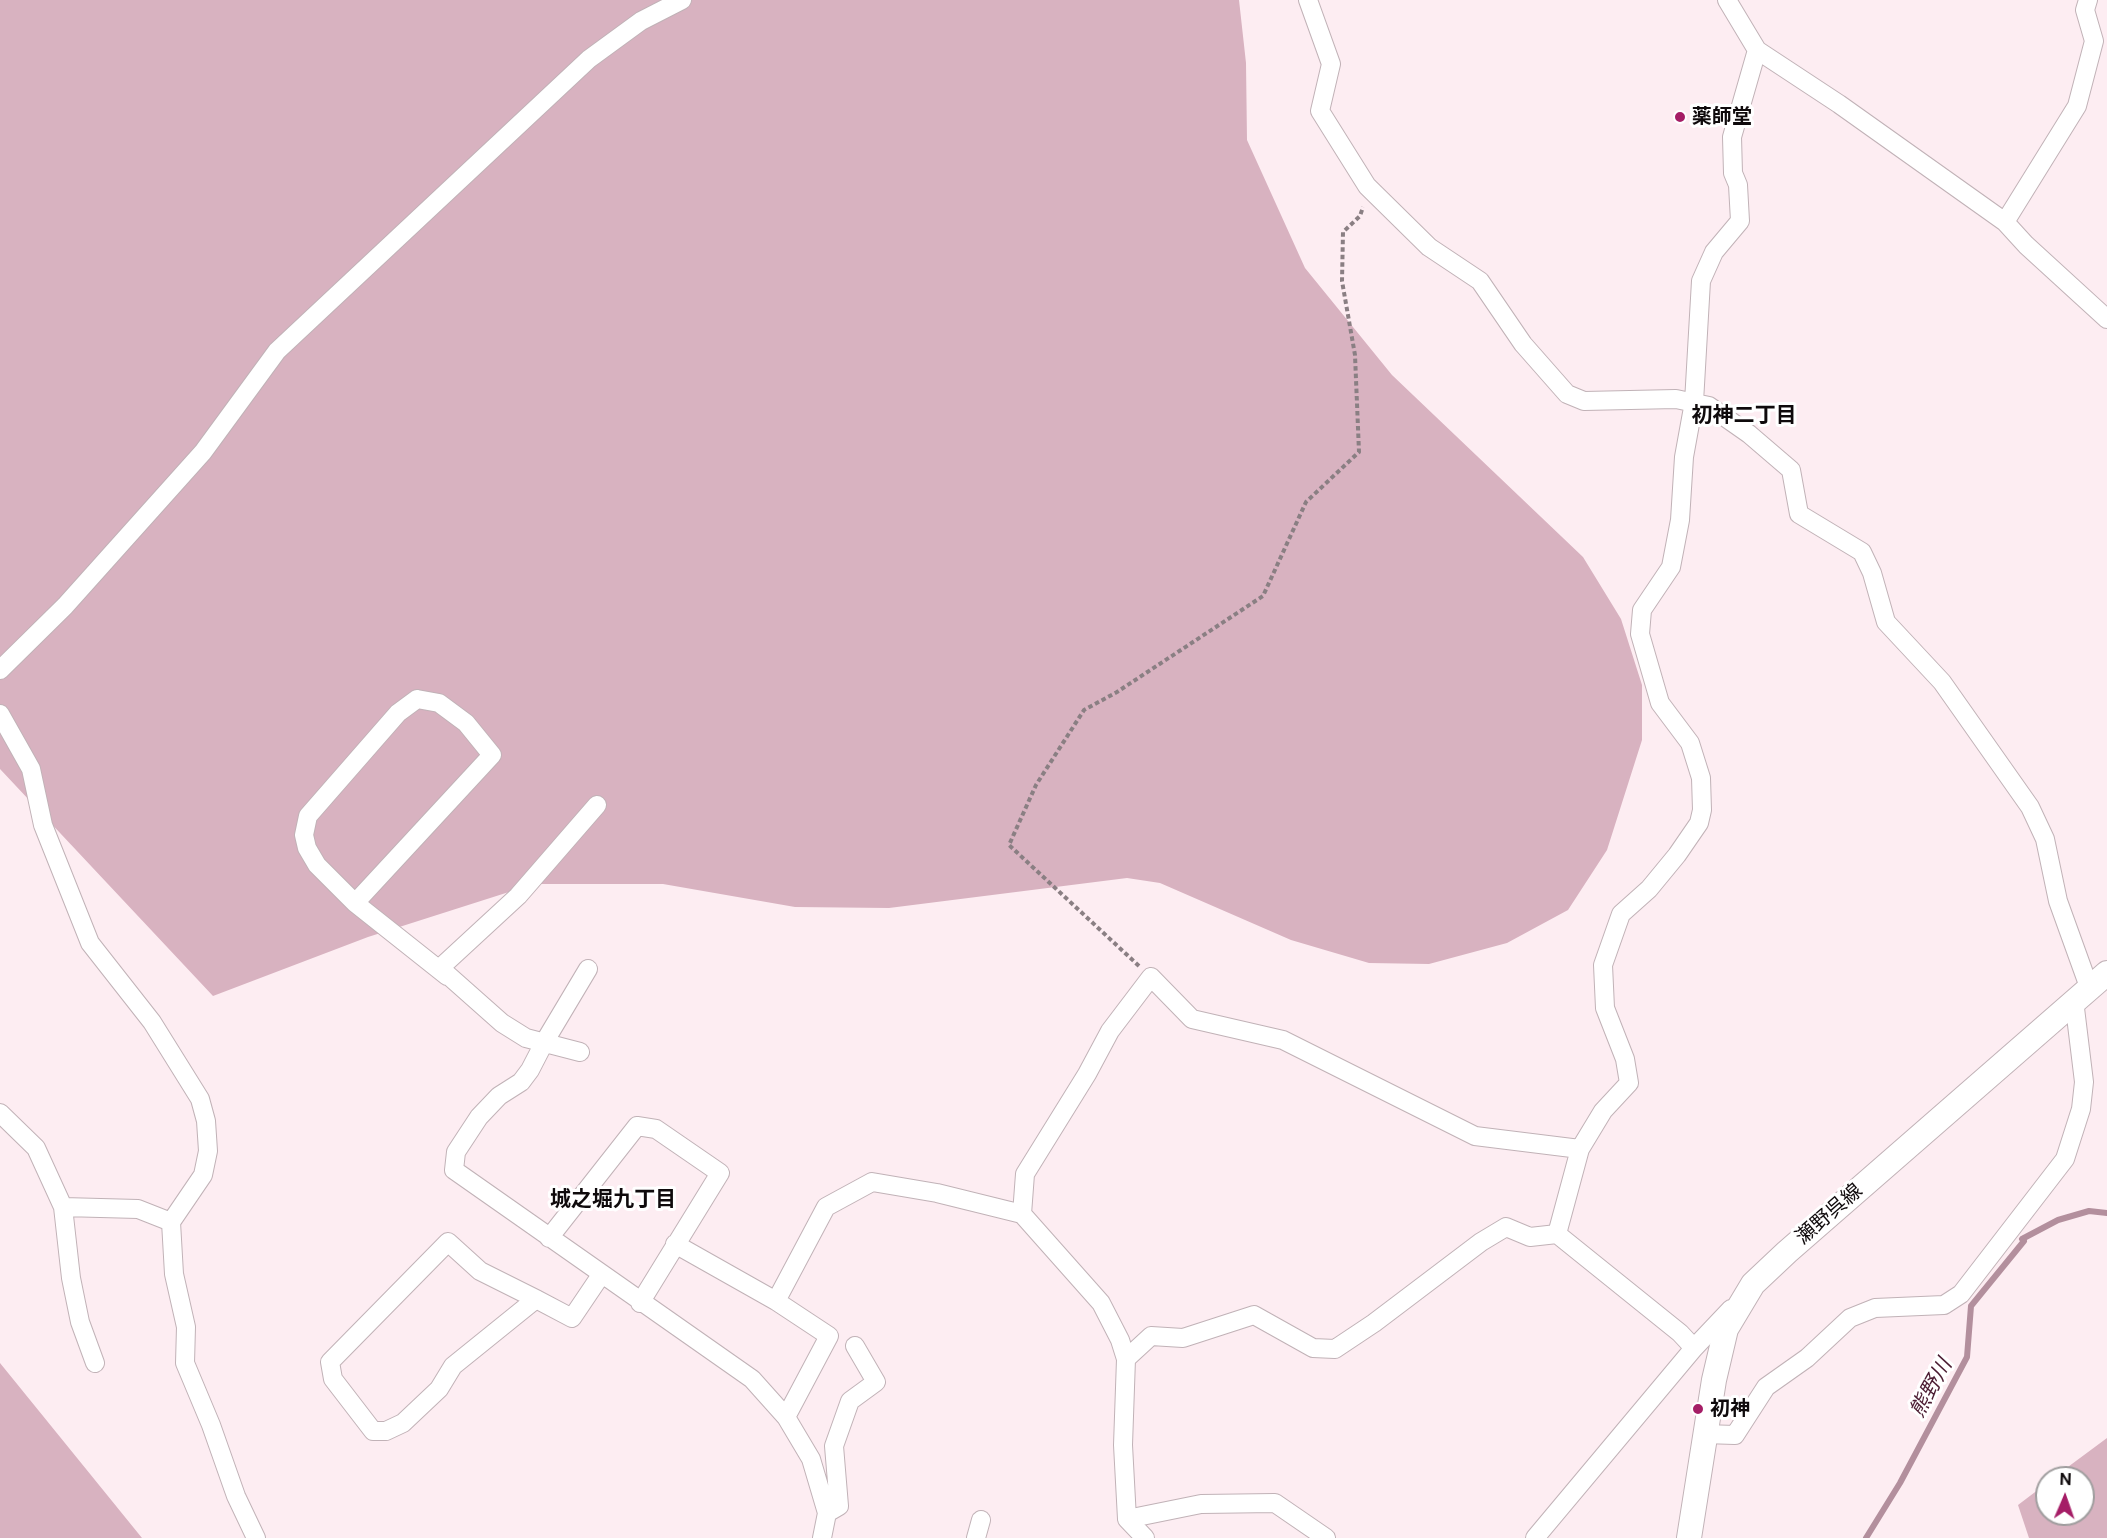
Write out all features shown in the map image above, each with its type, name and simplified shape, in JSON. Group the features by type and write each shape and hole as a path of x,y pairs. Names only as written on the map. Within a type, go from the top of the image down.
{"main road":[{"name":"瀬野呉線","path":"1689,1538 1713,1380 1726,1329 1753,1284 2090,986"}],"street":[{"path":"0,670 65,606 203,452 277,351 589,59 641,21 682,0"},
{"path":"1308,0 1331,64 1320,111 1367,186 1430,247 1480,281 1523,344 1567,394 1584,401 1676,399 1709,406 1749,434 1791,470 1799,514 1862,552 1872,573 1886,622 1942,682 2030,807 2045,839 2058,901 2090,986 2081,1109 2065,1159 1961,1294 1944,1305 1875,1308 1850,1318 1807,1358 1766,1387 1735,1435 1704,1434"},
{"path":"1726,0 1756,50 1839,105 2005,222 2026,245 2107,319"},
{"path":"2005,222 2077,106 2094,41 2085,10 2088,0"},
{"path":"1557,1234 1580,1149 1603,1111 1629,1083 1625,1059 1605,1008 1603,965 1620,914 1649,889 1677,855 1699,823 1702,810 1701,778 1690,743 1660,703 1640,634 1642,610 1671,567 1680,520 1684,458 1694,402 1701,281 1714,252 1740,221 1738,185 1733,173 1732,137 1756,50"},
{"path":"355,903 492,755 466,723 439,703 417,699 398,713 308,816 304,836 307,848 317,865 355,903 449,978 440,968"},
{"path":"0,714 32,769 43,825 90,943 152,1022 200,1100 206,1121 208,1151 203,1175 171,1222 174,1274 186,1327 185,1362 211,1425 236,1496 256,1538"},
{"path":"440,968 518,896 597,805"},
{"path":"440,968 502,1023 526,1038 545,1041 580,1052"},
{"path":"588,969 521,1082 499,1096 479,1117 456,1152 454,1170 640,1303 752,1379 786,1417 811,1459 827,1513 822,1538"},
{"path":"1022,1214 1025,1174 1087,1074 1110,1031 1150,977 1192,1019 1283,1040 1475,1136 1580,1149"},
{"path":"0,1113 36,1148 63,1207 71,1278 80,1322 95,1363"},
{"path":"549,1238 637,1126 656,1130 720,1173 640,1303"},
{"path":"776,1301 826,1207 872,1182 937,1193 1022,1214 1101,1303 1120,1340 1126,1359 1123,1445 1127,1519 1145,1538"},
{"path":"63,1207 138,1209 171,1222"},
{"path":"1126,1359 1151,1336 1183,1338 1254,1316 1313,1348 1335,1348 1374,1323 1481,1242 1506,1227 1530,1237 1557,1234 1680,1333 1694,1348"},
{"path":"536,1299 453,1366 439,1389 403,1423 386,1431 373,1431 333,1378 330,1362 448,1242 480,1271 536,1299 572,1318 601,1275"},
{"path":"675,1244 776,1301 830,1336 786,1417"},
{"path":"1535,1538 1694,1348 1753,1284"},
{"path":"827,1513 839,1506 834,1446 850,1401 876,1382 855,1346"},
{"path":"1127,1519 1200,1504 1275,1503 1326,1538"},
{"path":"976,1538 981,1520"}],"path":[{"path":"1150,977 1009,845 1036,785 1084,710 1117,692 1263,596 1306,502 1359,452 1355,355 1342,281 1342,251 1343,232 1360,216 1367,186"}],"shaded area":[{"path":"0,0 1239,0 1246,63 1247,140 1305,268 1392,375 1583,557 1621,619 1642,685 1642,740 1607,850 1568,910 1507,943 1429,964 1369,963 1291,940 1160,883 1127,878 889,908 795,907 663,884 534,884 368,937 213,996 0,769"},
{"path":"0,1363 142,1538 0,1538"},
{"path":"2107,1438 2107,1538 2029,1538 2018,1505 2035,1492 2035,1526 2095,1526 2095,1466 2069,1466"}],"waterway":[{"name":"熊野川","path":"1866,1538 1900,1483 1967,1357 1971,1306 2024,1241 2022,1239 2058,1220 2089,1211 2107,1213"}],"place":[{"name":"薬師堂","path":"1680,117"},
{"name":"初神","path":"1698,1409"}],"district":[{"name":"初神二丁目","path":"1744,416"},
{"name":"城之堀九丁目","path":"613,1200"}]}
